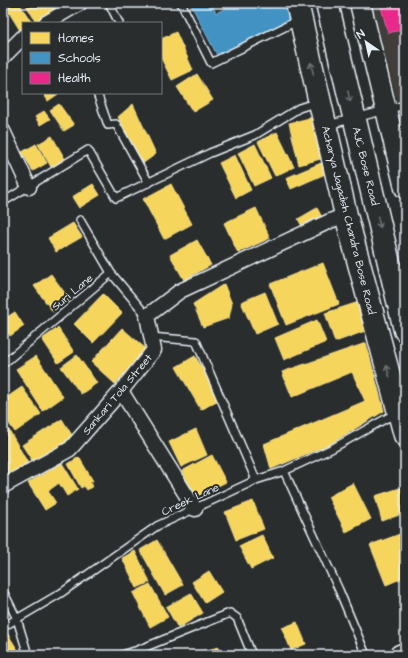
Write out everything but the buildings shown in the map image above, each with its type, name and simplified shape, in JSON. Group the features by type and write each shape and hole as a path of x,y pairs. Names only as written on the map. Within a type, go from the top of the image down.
{"main road":[{"name":"AJC Bose Road","path":"327,3 404,324"},
{"name":"Acharya Jagadish Chandra Bose Road","path":"299,11 346,215 402,411 405,435"}],"street":[{"path":"51,22 80,3"},
{"path":"360,3 405,188"},
{"path":"3,57 22,38"},
{"path":"3,130 29,187"},
{"path":"147,316 180,291 330,220 346,215"},
{"name":"Sankari Tola Street","path":"3,486 70,449 121,392 154,350 147,316"},
{"path":"121,392 195,509"},
{"path":"400,655 405,653"}],"lane":[{"path":"109,3 118,22"},
{"path":"182,3 210,64 299,11"},
{"path":"97,94 108,125 116,124 149,183"},
{"path":"3,202 88,150 116,198 210,153 255,135 299,108 320,102"},
{"path":"326,126 405,105"},
{"path":"80,220 111,273 147,316"},
{"name":"Suri Lane","path":"3,364 111,273"},
{"path":"151,337 196,341 256,480"},
{"name":"Creek Lane","path":"3,628 61,593 157,526 256,480 284,471 333,448 393,413 402,411"},
{"path":"284,471 339,590 366,655"},
{"path":"3,591 17,619 28,655"},
{"path":"122,655 230,613 237,618 252,655"}],"shaded area":[{"path":"372,3 405,3 405,133"}]}
